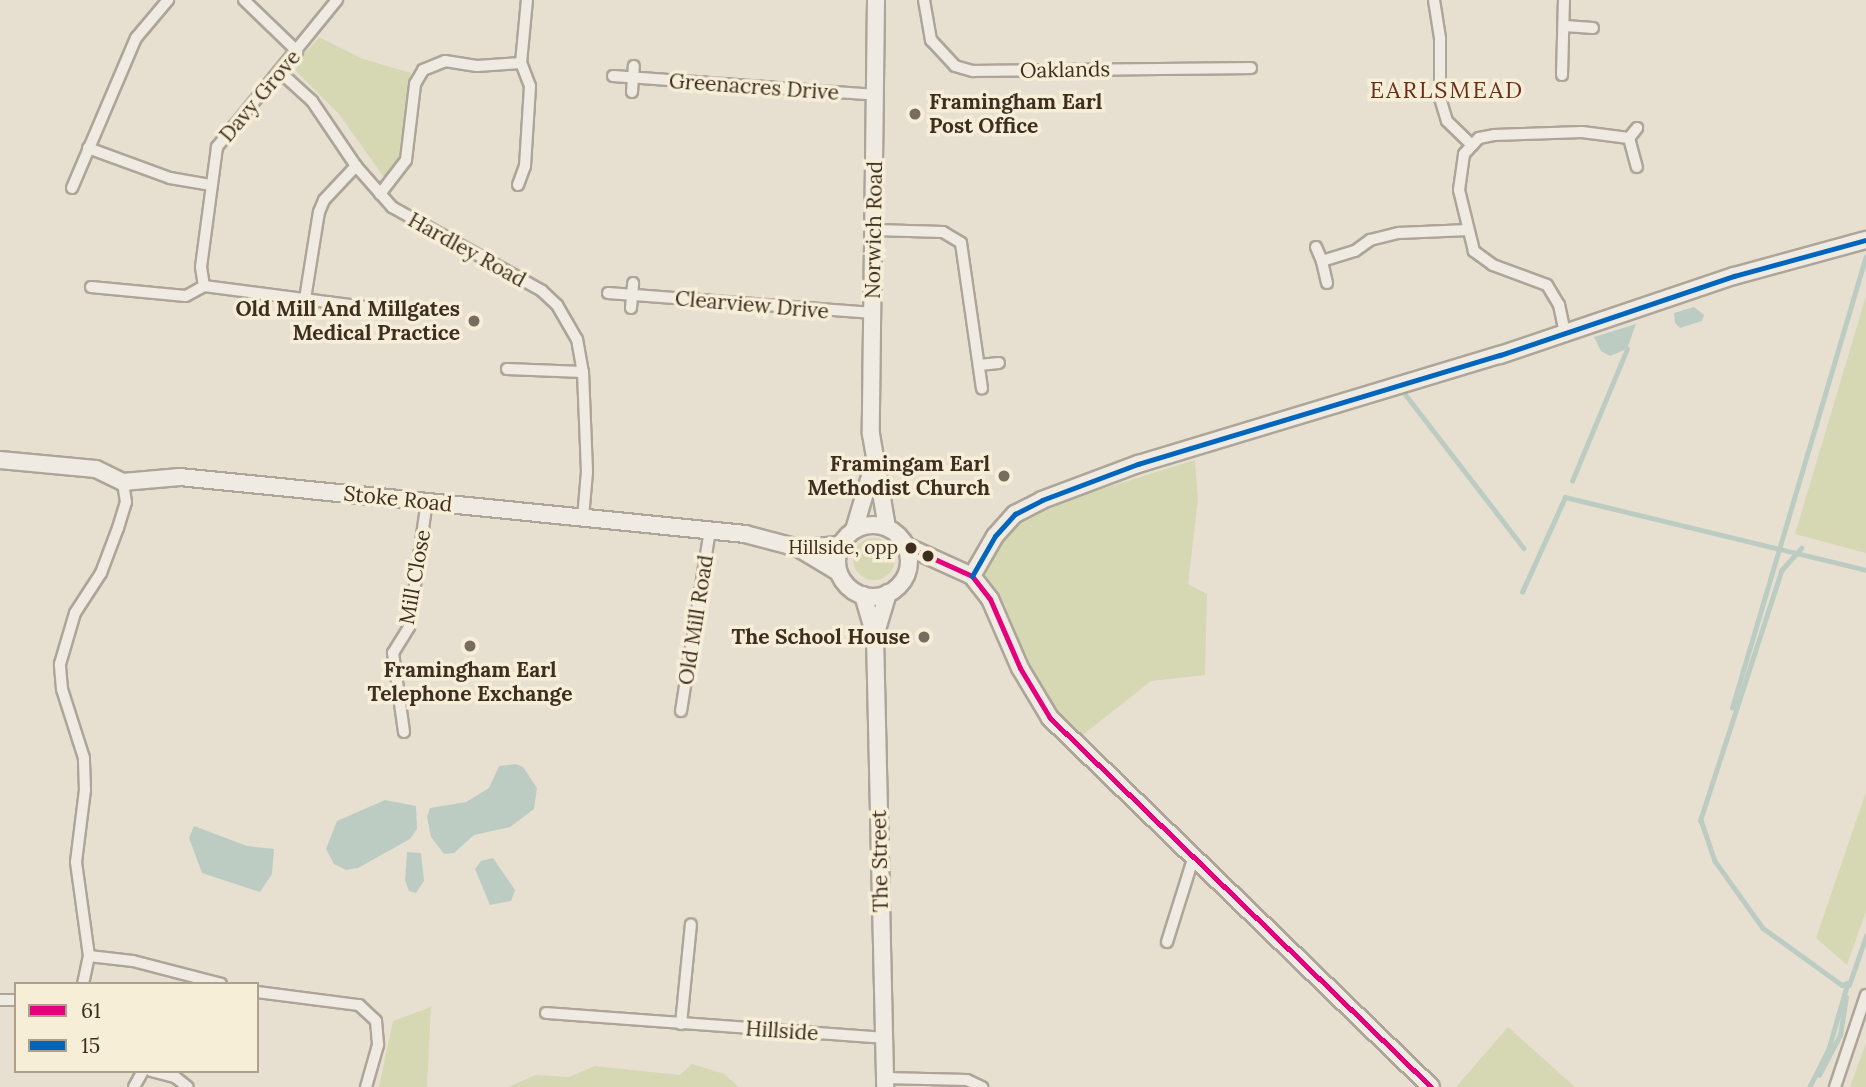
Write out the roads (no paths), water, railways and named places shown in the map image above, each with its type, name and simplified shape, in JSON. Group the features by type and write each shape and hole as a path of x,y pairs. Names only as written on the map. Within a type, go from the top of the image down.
{"street":[{"path":"72,188 136,38 168,0"},
{"path":"244,0 297,51"},
{"name":"Davy Grove","path":"204,286 201,267 211,185 223,135 297,51 337,0"},
{"path":"518,186 525,166 530,86 521,63 527,0"},
{"name":"Norwich Road","path":"876,0 874,460 887,528"},
{"name":"Oaklands","path":"924,0 931,40 955,66 973,71 1251,68"},
{"path":"1434,0 1440,39 1440,98 1447,121 1472,145"},
{"path":"1562,75 1564,0"},
{"path":"1565,26 1593,28"},
{"path":"380,194 405,160 415,83 422,70 445,61 477,66 521,63"},
{"path":"632,92 634,65"},
{"name":"Hardley Road","path":"279,71 312,101 356,166 380,194 414,223 542,291 557,304 577,339 583,372 587,472 583,518"},
{"name":"Greenacres Drive","path":"613,76 876,95"},
{"path":"1629,138 1637,128"},
{"path":"1565,333 1559,305 1547,285 1480,259 1468,230 1459,170 1472,145 1494,135 1582,132 1629,138"},
{"path":"1629,138 1637,167"},
{"path":"88,148 140,169 211,185"},
{"path":"305,299 319,212 324,200 356,166"},
{"path":"874,230 943,232 961,243 982,388"},
{"path":"1322,261 1399,233 1433,235 1468,230"},
{"path":"972,576 1008,521 1042,500 1138,464 1565,333 1734,276 1866,240"},
{"path":"1316,247 1327,283"},
{"path":"631,308 633,283"},
{"path":"91,287 186,296 204,286 381,309"},
{"name":"Clearview Drive","path":"608,293 873,313"},
{"path":"979,365 999,363"},
{"path":"508,369 583,372"},
{"name":"Stoke Road","path":"0,460 96,469 123,482 180,477 710,529 798,548 840,545"},
{"name":"Norwich Road","path":"854,530 874,460"},
{"path":"83,982 89,956 76,862 84,758 62,689 60,664 75,613 101,573 118,528 126,502 123,482"},
{"name":"Mill Close","path":"404,732 393,653 409,627 427,502"},
{"path":"838,572 840,545 854,530 867,526 887,528 906,547 943,567 972,576 990,599 1020,668 1050,718 1431,1087"},
{"name":"Old Mill Road","path":"681,711 710,529"},
{"path":"903,580 909,559 906,547"},
{"name":"Stoke Road","path":"798,548 838,572"},
{"path":"863,596 888,593 903,580 943,567"},
{"name":"The Street","path":"838,572 849,587 863,596 875,636 885,1083"},
{"name":"The Street","path":"875,636 888,593"},
{"path":"1167,942 1193,859"},
{"path":"681,1024 691,924"},
{"path":"89,956 133,961 213,982"},
{"path":"259,992 359,1005 376,1020 377,1045 366,1087"},
{"path":"1835,1087 1866,995"},
{"name":"Hillside","path":"545,1013 884,1038"},
{"path":"159,1073 175,1077 188,1087"},
{"path":"885,1083 967,1080 982,1087"}],"waterway":[{"path":"1732,708 1866,257"},
{"path":"1572,481 1627,349"},
{"path":"1406,395 1524,548"},
{"path":"1522,592 1565,497 1866,570"},
{"path":"1802,548 1782,570 1701,820 1715,861 1763,928 1842,985 1848,983 1829,1049 1810,1087"},
{"path":"1849,985 1866,936"},
{"path":"1819,1075 1840,1035 1846,997"}],"place":[{"name":"Framingham Earl Post Office","path":"915,114"},
{"name":"Old Mill And Millgates Medical Practice","path":"474,321"},
{"name":"Framingam Earl Methodist Church","path":"1004,476"},
{"name":"Hillside, opp","path":"911,548"},
{"name":"The School House","path":"924,637"},
{"name":"Framingham Earl Telephone Exchange","path":"470,646"}],"district":[{"name":"EARLSMEAD","path":"1447,90"}]}
